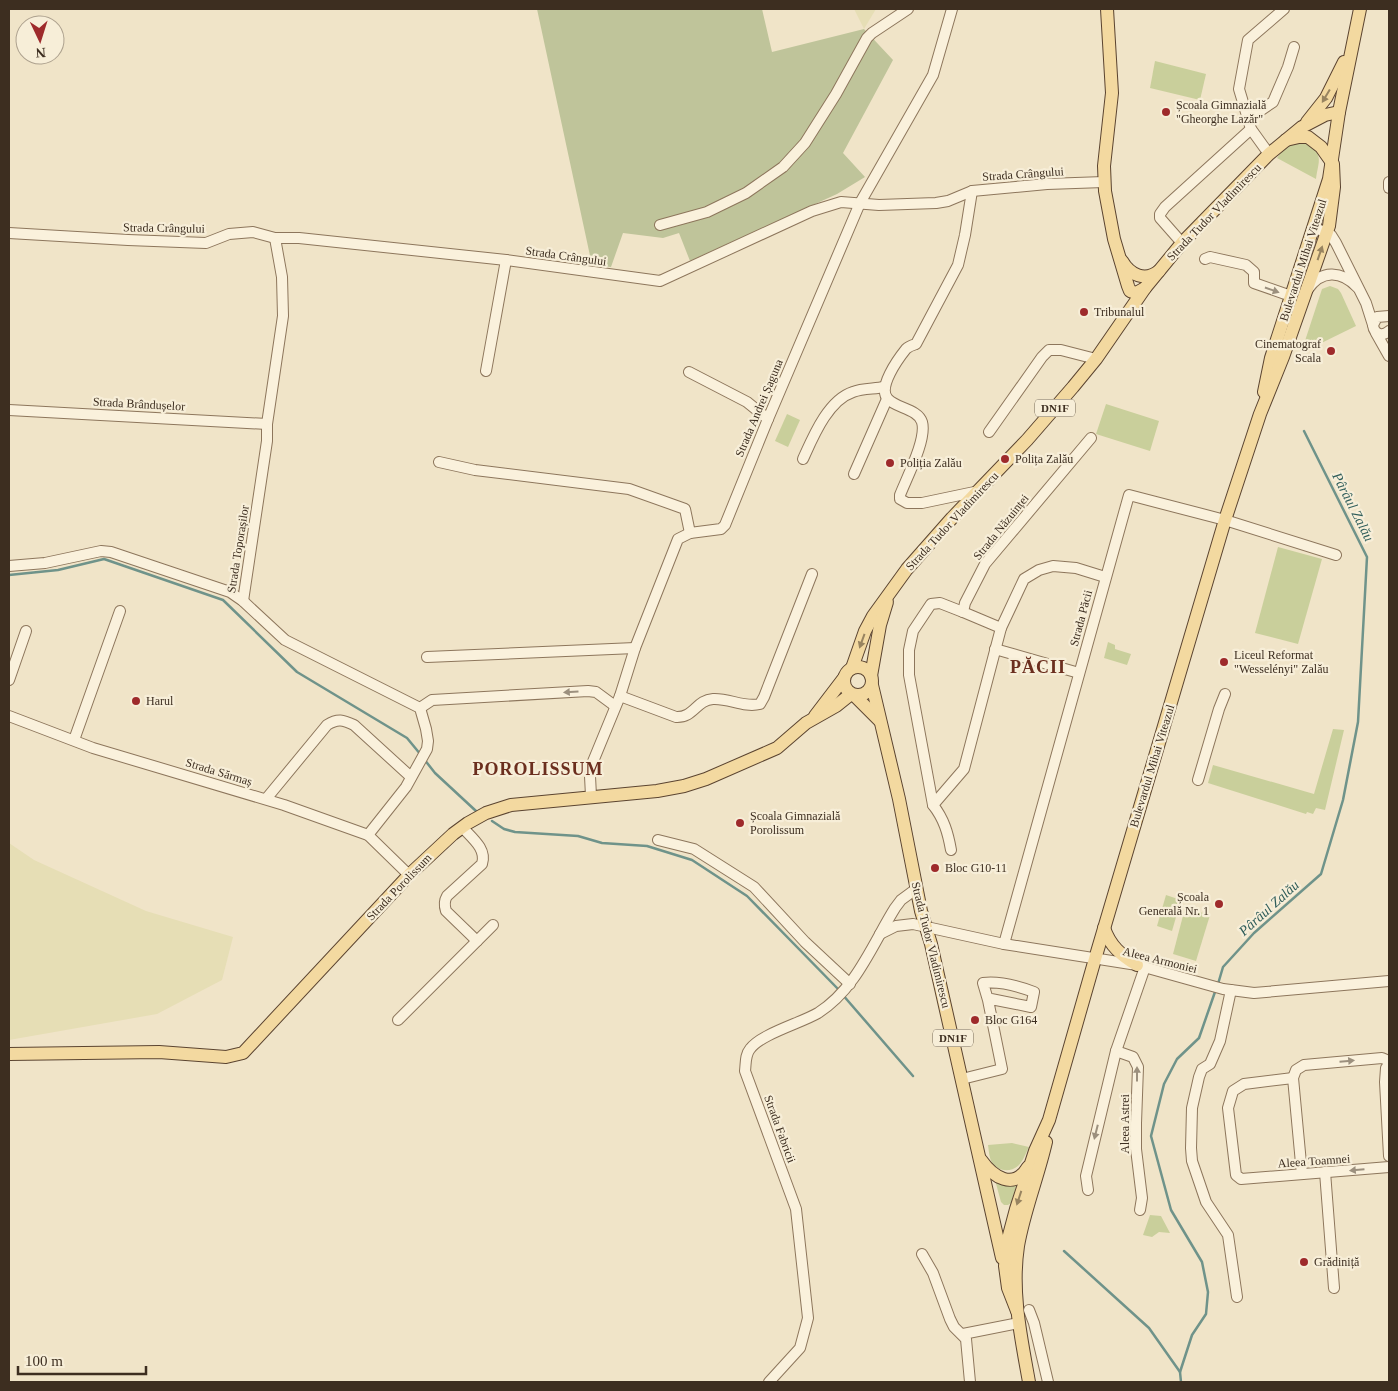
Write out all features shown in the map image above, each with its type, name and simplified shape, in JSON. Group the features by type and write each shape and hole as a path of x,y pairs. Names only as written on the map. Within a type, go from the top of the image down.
{"main road":[{"name":"DN1F","path":"1107,9 1112,94 1104,182 1116,250 1129,298 1124,319"},
{"name":"Bulevardul Mihai Viteazul","path":"1260,414 1268,372 1330,180 1339,112 1360,9"},
{"path":"1302,127 1321,106 1344,61 1354,36"},
{"name":"Strada Tudor Vladimirescu","path":"848,673 878,608 894,587 934,537 980,491 1047,418 1096,359 1145,288 1182,243 1269,154 1302,127 1325,115 1339,112"},
{"path":"1286,140 1299,136 1308,138 1321,147 1333,164"},
{"name":"Bulevardul Mihai Viteazul","path":"1029,1382 1022,1314 1016,1293 1017,1256 1024,1222 1043,1154 1049,1120 1225,520 1260,414 1278,370 1327,232 1334,187 1333,164"},
{"path":"1116,250 1124,264 1136,275 1147,276 1159,271"},
{"path":"1125,278 1129,289 1134,293 1140,292 1145,288"},
{"name":"Strada Tudor Vladimirescu","path":"894,587 880,625 872,680 879,720 900,799 916,889 990,1200 1005,1275"},
{"path":"853,695 859,696 867,692 872,680 865,669 861,668 848,673 845,687 853,695 879,720"},
{"name":"Strada Porolissum","path":"814,718 848,673"},
{"name":"Strada Porolissum","path":"9,1054 159,1052 226,1057 243,1053 409,875 462,827 486,813 511,804 657,791 684,786 706,779 777,748 814,718 853,695"},
{"path":"1104,928 1113,947 1141,966"},
{"name":"Bulevardul Mihai Viteazul","path":"1022,1314 1005,1275 1008,1229 1031,1163 1049,1120"},
{"path":"980,1158 996,1177 1010,1180 1018,1178 1031,1163"},
{"name":"Strada Tudor Vladimirescu","path":"990,1200 998,1217 1014,1240 1017,1256"},
{"path":"1008,1229 1019,1228 1024,1222"}],"street":[{"path":"660,225 707,212 746,193 783,167 805,143 836,94 867,38 908,9"},
{"name":"Strada Andrei Șaguna","path":"690,534 722,529 725,525 860,203 933,75 952,9"},
{"path":"1269,154 1251,129 1239,89 1248,40 1284,9"},
{"path":"1248,119 1273,102 1288,67 1294,46"},
{"path":"1182,243 1160,218 1164,207 1251,129"},
{"name":"Strada Crângului","path":"9,233 206,243 229,234 253,232 275,238 298,238 506,260 660,281 812,211 841,202 879,204 936,203 948,201 972,191 1047,184 1104,182"},
{"path":"1389,182 1389,188"},
{"path":"854,474 887,399 884,390 885,381 907,347 916,344 958,265 972,191"},
{"path":"1314,228 1327,232 1336,242 1381,330"},
{"name":"Strada Toporașilor","path":"275,238 282,277 283,316 267,424 267,441 243,601 285,640 420,708"},
{"path":"1206,259 1210,257 1246,265 1254,272 1254,283 1291,296"},
{"path":"486,371 506,260"},
{"path":"1306,293 1318,278 1329,274 1351,280 1359,289"},
{"path":"1366,303 1386,316"},
{"path":"1386,316 1375,319 1381,330 1388,353"},
{"path":"989,432 1042,357 1049,350 1061,350 1096,359"},
{"path":"689,372 746,402 768,419"},
{"path":"803,459 819,426 839,400 853,392 884,387"},
{"path":"887,399 917,414 922,420 924,434 900,498 907,503 922,503 980,491"},
{"name":"Strada Brândușelor","path":"9,410 267,424"},
{"name":"Strada Năzuinței","path":"963,612 965,603 985,564 1091,438"},
{"path":"439,462 476,470 629,489 685,509 690,534 678,539 635,648 620,696 592,764 590,776 592,796"},
{"name":"Strada Păcii","path":"1004,944 1129,495 1225,520 1336,555"},
{"path":"9,566 45,563 101,551 111,552 230,592 243,601"},
{"path":"933,805 964,769 1001,628 1024,578 1039,570 1053,566 1076,568 1106,576"},
{"path":"620,696 676,717 688,716 703,701 714,699 753,706 760,704 812,574"},
{"path":"951,850 947,829 942,816 933,805 909,675 909,650 913,631 931,604 940,603 1001,628"},
{"path":"74,740 120,611"},
{"path":"9,680 26,631"},
{"path":"427,657 635,648"},
{"path":"995,649 1078,674"},
{"path":"368,835 406,787 427,749 426,729 420,708 432,700 588,690 596,692 615,706"},
{"path":"1198,780 1225,694"},
{"name":"Strada Sărmaș","path":"9,716 74,740 266,800 368,835 409,875"},
{"path":"266,800 327,725 335,720 343,720 354,725 411,777"},
{"path":"462,827 481,848 484,854 484,861 447,896 444,904 446,911 477,941"},
{"path":"658,840 694,850 754,887 848,986"},
{"name":"Strada Fabricii","path":"769,1382 800,1348 808,1318 796,1209 746,1071 746,1056 751,1048 762,1040 818,1013 835,1000 848,986 901,900 916,889"},
{"path":"879,935 888,929 905,924 926,927"},
{"path":"398,1020 493,925"},
{"name":"Aleea Armoniei","path":"926,927 1004,944 1141,966 1208,985 1254,993 1389,981"},
{"name":"Aleea Astrei","path":"1088,1190 1086,1176 1116,1051 1141,966"},
{"path":"962,1079 1002,1069 983,983 992,982 1024,988 1034,992 1031,1007 988,1000"},
{"path":"1227,989 1220,1041 1210,1064 1202,1069 1198,1077 1192,1108 1190,1148 1192,1161 1206,1202 1228,1236 1237,1297"},
{"name":"Aleea Astrei","path":"1116,1051 1133,1057 1138,1067 1136,1149 1142,1198 1140,1210"},
{"path":"1302,1174 1293,1078 1296,1070 1304,1065 1382,1058 1389,1061"},
{"path":"1389,1065 1386,1068 1384,1082 1389,1156"},
{"name":"Aleea Toamnei","path":"1293,1078 1244,1084 1233,1091 1228,1108 1236,1175 1241,1178 1389,1167"},
{"path":"1325,1172 1334,1288"},
{"path":"922,1254 933,1273 950,1319 966,1339 970,1382"},
{"path":"963,1334 1022,1314 1034,1323 1048,1382"}],"shaded area":[{"path":"854,9 876,9 864,29"},
{"path":"9,843 34,860 146,911 233,937 222,980 157,1014 9,1040"}],"green space":[{"path":"537,9 762,9 772,52 864,29 893,60 843,153 865,177 837,194 690,261 679,233 663,238 623,233 611,267 592,265"},
{"path":"1155,61 1206,74 1200,100 1150,88"},
{"path":"1296,140 1309,142 1318,155 1319,163 1316,179 1277,158 1285,147"},
{"path":"1330,286 1338,289 1341,293 1356,326 1301,353 1322,289"},
{"path":"1106,404 1159,421 1150,451 1096,434"},
{"path":"787,414 800,420 788,447 775,441"},
{"path":"1278,547 1322,559 1298,644 1255,633"},
{"path":"1108,642 1115,645 1115,649 1131,654 1127,665 1104,658"},
{"path":"1333,729 1344,730 1325,810 1316,808 1313,814 1307,812 1306,814 1208,783 1213,765 1314,794"},
{"path":"1166,895 1181,900 1172,931 1157,926"},
{"path":"1185,908 1210,915 1196,961 1173,954"},
{"path":"1012,1143 1029,1147 1019,1165 1013,1169 999,1169 991,1160 988,1145"},
{"path":"995,1180 1018,1181 1011,1203 1008,1205 1004,1205 1001,1202"},
{"path":"1150,1215 1161,1216 1170,1233 1159,1232 1152,1237 1143,1235"}],"waterway":[{"name":"Pârâul Zalău","path":"1218,984 1223,967 1254,933 1321,874 1343,800 1358,722 1367,557 1304,431"},
{"path":"9,575 58,570 104,559 223,600 297,672 407,738 421,755"},
{"path":"424,759 435,773 476,811"},
{"path":"492,821 504,829 515,832 578,836 602,843 647,846 692,860 747,896 839,990"},
{"name":"Pârâul Zalău","path":"1181,1382 1180,1372 1192,1335 1206,1314 1208,1292 1202,1262 1171,1210 1151,1136 1164,1084 1177,1059 1199,1038 1216,989"},
{"path":"842,994 913,1076"},
{"path":"1064,1251 1149,1328 1180,1372"}],"place":[{"name":"Școala Gimnazială \"Gheorghe Lazăr\"","path":"1166,112"},
{"name":"Tribunalul","path":"1084,312"},
{"name":"Cinematograf Scala","path":"1331,351"},
{"name":"Polița Zalău","path":"1005,459"},
{"name":"Poliția Zalău","path":"890,463"},
{"name":"Liceul Reformat \"Wesselényi\" Zalău","path":"1224,662"},
{"name":"Harul","path":"136,701"},
{"name":"Școala Gimnazială Porolissum","path":"740,823"},
{"name":"Bloc G10-11","path":"935,868"},
{"name":"Școala Generală Nr. 1","path":"1219,904"},
{"name":"Bloc G164","path":"975,1020"},
{"name":"Grădiniță","path":"1304,1262"}],"district":[{"name":"PĂCII","path":"1038,667"},
{"name":"POROLISSUM","path":"538,769"}]}
